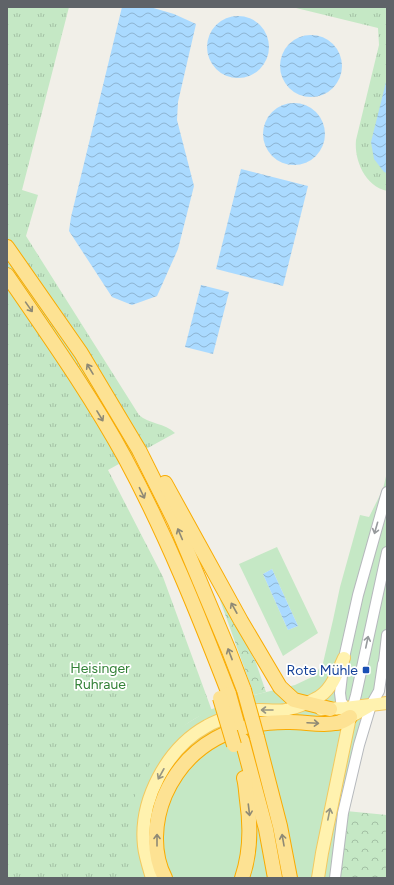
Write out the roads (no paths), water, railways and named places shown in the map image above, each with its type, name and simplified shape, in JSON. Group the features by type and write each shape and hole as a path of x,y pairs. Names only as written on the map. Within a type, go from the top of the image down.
{"highway":[{"path":"7,247 80,353 139,450 175,522 244,690 280,826 290,878"},
{"path":"7,275 68,363 125,458 161,530 215,656 224,696 266,829 275,878"},
{"path":"139,450 158,471 276,682 294,700 330,709"},
{"path":"165,878 160,868 157,854 157,827 159,812 169,786 191,756 217,737 247,726 260,723 279,722 337,723 349,711"},
{"path":"238,742 245,781 250,824 250,844 242,878"}],"main road":[{"path":"288,710 315,699 325,692 335,678 344,658"},
{"path":"152,878 144,845 147,807 154,786 164,767 179,747 201,730 219,720 257,710 330,709 349,711 371,705 387,703"},
{"path":"318,878 349,711"}],"street":[{"path":"349,711 341,701 340,693 344,658 362,580 387,492"},
{"path":"349,711 387,552"},
{"path":"335,878 343,813 359,745 371,705 379,691 385,660 387,635"}],"water":[{"path":"122,7 150,7 174,14 196,24 178,102 177,120 194,186 178,249 157,296 132,305 112,297 69,231 71,217"},
{"path":"238,16 255,21 260,25 264,30 269,47 264,64 260,69 255,73 238,78 221,73 216,69 212,64 207,47 212,30 216,25 221,21"},
{"path":"311,35 328,40 333,44 337,49 342,66 337,83 333,88 328,92 311,97 294,92 289,88 285,83 280,66 285,49 289,44 294,40"},
{"path":"387,78 387,173 384,172 374,159 371,142"},
{"path":"288,103 300,103 316,112 323,122 325,134 323,146 316,156 300,165 288,165 277,160 268,151 263,140 263,128 268,117 277,108"},
{"path":"241,169 308,186 283,286 216,269"},
{"path":"201,285 229,292 213,354 185,347"},
{"path":"272,569 298,626 288,630 263,574"}],"place":[{"name":"Rote Mühle","path":"366,670"}],"park label":[{"name":"Heisinger Ruhraue","path":"100,676"}]}
